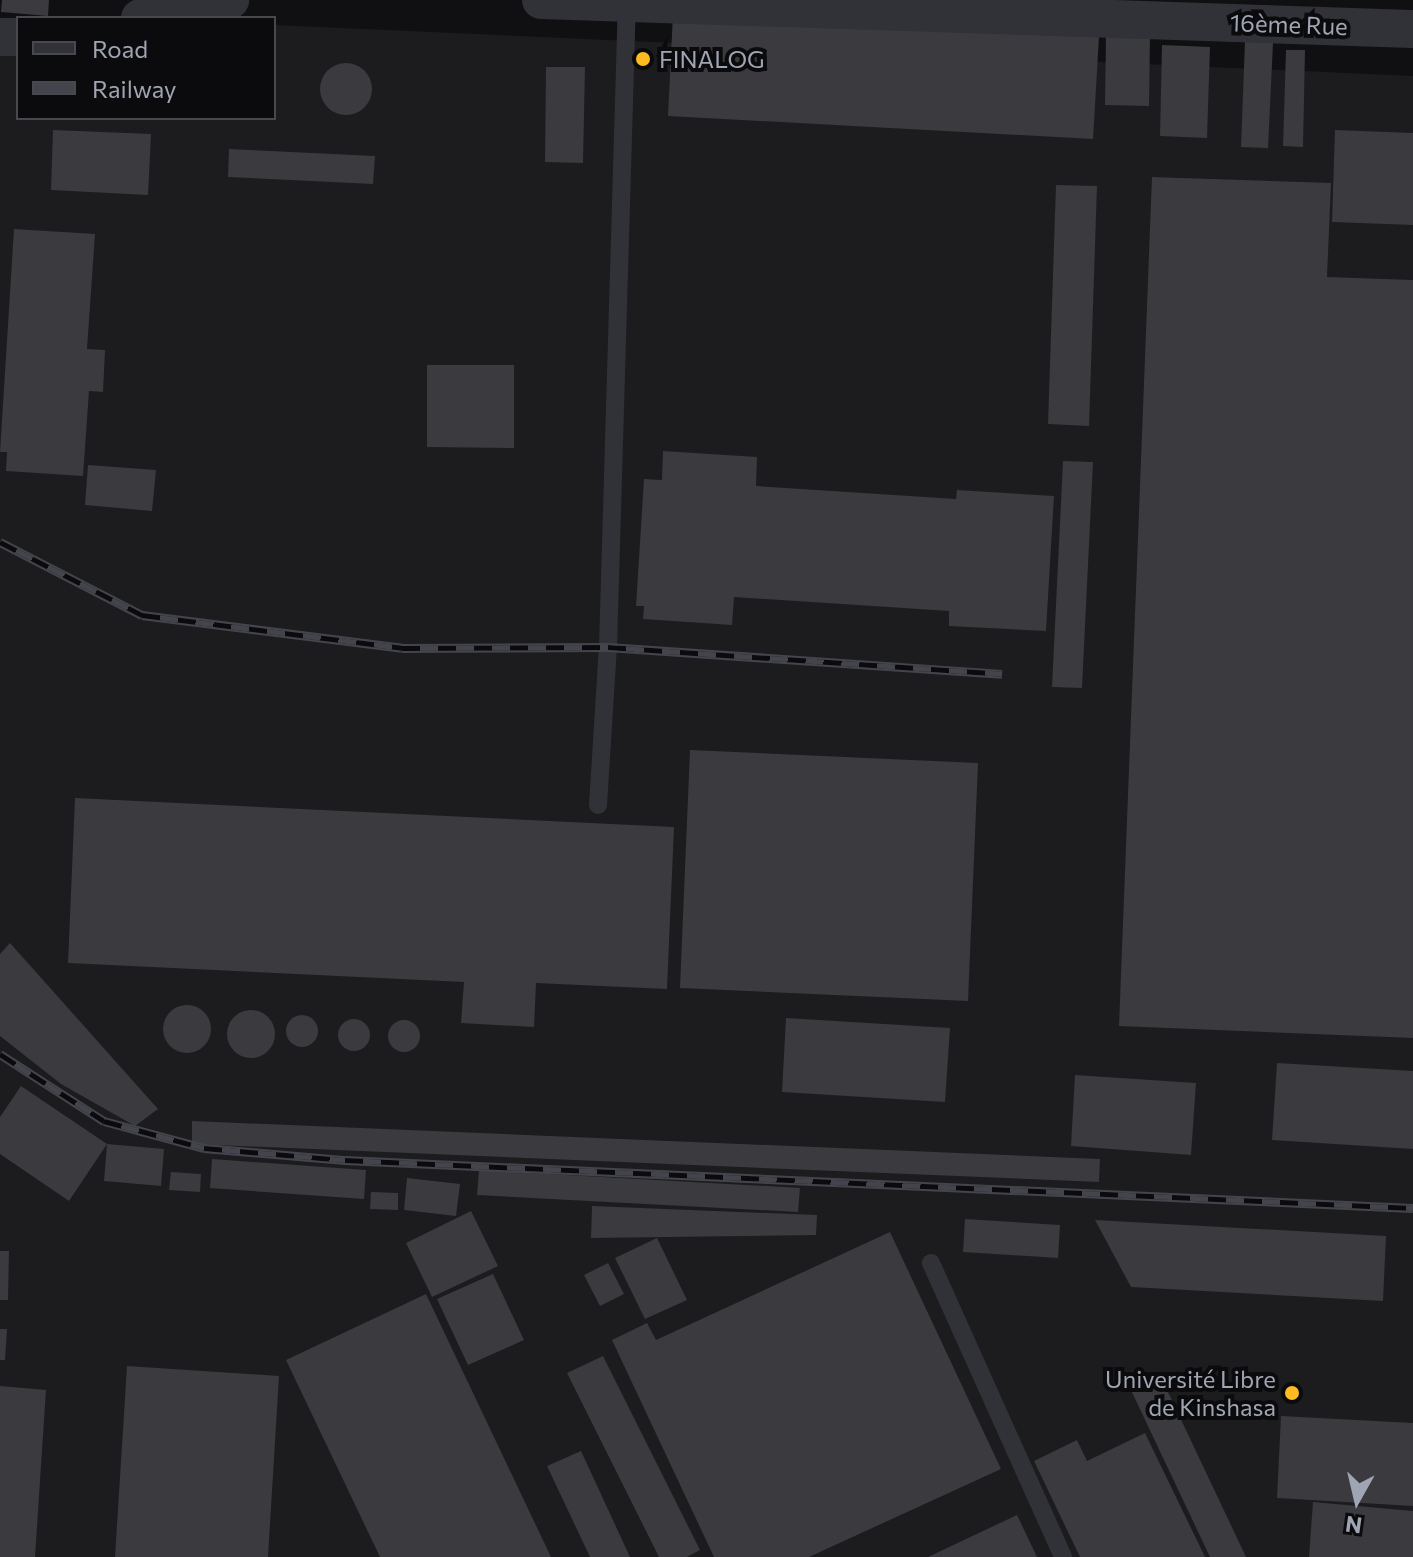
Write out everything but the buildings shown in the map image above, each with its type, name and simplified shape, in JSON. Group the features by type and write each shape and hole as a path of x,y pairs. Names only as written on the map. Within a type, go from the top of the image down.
{"street":[{"path":"146,16 190,1 230,0"},
{"name":"16ème Rue","path":"541,0 1413,29"}],"lane":[{"path":"598,805 608,647 627,1"},
{"path":"931,1263 1063,1557"}],"shaded area":[{"path":"276,25 1413,76 1413,1557 0,1557 0,29 16,27 16,120 276,120"}],"railway":[{"path":"0,542 142,615 402,648 608,647 1002,674"},
{"path":"0,1054 104,1121 204,1148 345,1160 1413,1208"}],"place":[{"name":"FINALOG","path":"643,59"},
{"name":"Université Libre de Kinshasa","path":"1292,1393"}]}
